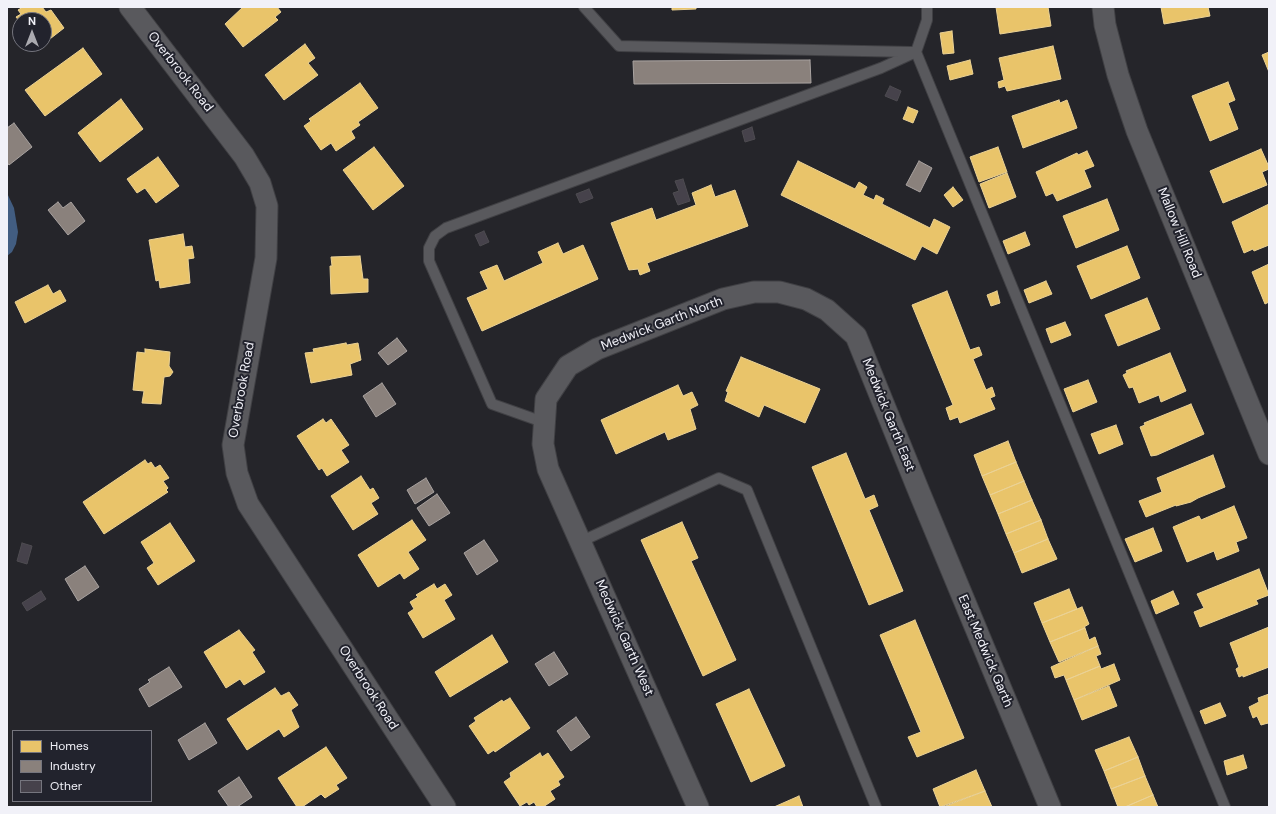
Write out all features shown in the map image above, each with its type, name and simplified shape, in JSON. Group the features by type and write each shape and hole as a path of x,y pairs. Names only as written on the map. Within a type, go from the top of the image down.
{"street":[{"name":"Overbrook Road","path":"130,7 244,156 260,183 267,206 266,258 233,445 237,473 248,504 445,807"},
{"name":"Mallow Hill Road","path":"1103,7 1118,75 1137,131 1269,454"},
{"name":"Medwick Garth North","path":"548,469 543,444 543,422 546,399 568,366 597,349 723,299 754,292 779,292 806,299 827,310 856,336"},
{"name":"Medwick Garth East","path":"856,336 920,494"},
{"name":"Medwick Garth West","path":"548,469 582,541 698,807"},
{"name":"East Medwick Garth","path":"920,494 1050,807"}],"lane":[{"path":"584,7 619,46 916,52"},
{"path":"927,7 927,20 916,52 1225,807"},
{"path":"543,422 492,404 429,261 429,248 435,236 446,228 874,71 916,52"},
{"path":"582,541 719,478 747,490 876,807"}],"water":[{"path":"7,193 14,208 18,232 16,244 12,252 7,256"}],"building: Homes":[{"path":"23,7 42,7 46,12 20,12 18,10"},
{"path":"243,7 277,7 281,12 275,17 278,20 243,47 225,24"},
{"path":"672,7 696,7 696,9 672,10"},
{"path":"996,7 1048,7 1051,26 1000,34"},
{"path":"1161,7 1208,7 1210,16 1164,24"},
{"path":"51,10 64,28 52,37 52,12 46,12"},
{"path":"952,31 954,53 943,54 940,33"},
{"path":"305,44 315,58 308,63 318,75 284,100 265,75"},
{"path":"1053,46 1061,79 1007,91 1005,86 999,88 998,82 1004,80 999,58"},
{"path":"83,48 102,74 45,116 25,90"},
{"path":"1269,52 1269,72 1262,55"},
{"path":"970,60 973,74 950,80 947,66"},
{"path":"1228,82 1235,100 1228,103 1238,129 1210,141 1192,96"},
{"path":"360,83 378,108 358,122 360,125 351,131 355,138 336,151 331,143 321,150 304,126 311,121 309,119"},
{"path":"121,99 143,129 100,162 78,133"},
{"path":"1059,100 1060,103 1067,100 1077,128 1023,148 1012,116"},
{"path":"908,107 918,111 913,123 903,119"},
{"path":"374,147 404,186 373,210 343,170"},
{"path":"998,147 1007,172 979,182 970,157"},
{"path":"1261,149 1269,167 1269,169 1262,172 1267,185 1223,203 1210,171"},
{"path":"1087,151 1094,166 1084,170 1091,187 1057,201 1053,193 1046,196 1036,172 1077,153 1078,155"},
{"path":"158,157 179,186 156,203 145,188 137,193 127,179"},
{"path":"798,161 855,189 859,182 867,187 863,195 874,200 876,195 884,199 882,204 930,228 934,219 950,227 937,254 922,246 915,260 781,195"},
{"path":"1007,173 1016,197 989,208 980,184"},
{"path":"711,185 715,197 735,190 748,226 647,263 650,271 640,275 638,269 629,270 611,223 652,208 656,220 696,205 692,193"},
{"path":"953,187 963,200 953,207 944,195"},
{"path":"1107,199 1119,230 1076,248 1063,216"},
{"path":"1269,204 1269,245 1244,253 1232,222"},
{"path":"1025,232 1030,245 1008,254 1003,241"},
{"path":"183,234 185,247 192,246 194,258 188,259 190,283 160,288 159,280 156,281 149,240"},
{"path":"558,243 563,254 583,245 598,279 482,331 467,298 488,289 480,272 497,265 504,281 543,263 538,252"},
{"path":"1127,246 1140,278 1091,299 1077,266"},
{"path":"360,256 363,279 368,279 368,292 331,294 331,257"},
{"path":"1269,264 1269,302 1265,304 1252,272"},
{"path":"1046,281 1052,294 1029,303 1024,290"},
{"path":"48,285 53,294 60,290 66,301 25,323 15,302"},
{"path":"947,291 970,350 979,347 982,355 973,359 986,390 992,387 995,396 990,398 995,409 960,423 958,417 950,420 946,408 953,405 912,305"},
{"path":"997,291 1000,303 991,306 987,295"},
{"path":"1147,298 1160,329 1118,346 1105,315"},
{"path":"1065,322 1071,335 1051,343 1046,329"},
{"path":"346,343 347,345 358,343 361,360 350,364 352,375 311,383 305,353 314,352 313,349"},
{"path":"145,349 170,352 169,366 173,372 170,376 164,377 161,404 142,403 144,391 133,390 137,352 145,353"},
{"path":"1170,353 1186,391 1161,402 1159,395 1139,403 1133,387 1129,388 1123,375 1127,373 1126,371"},
{"path":"741,357 820,389 805,423 764,405 759,417 725,401 728,392 726,391"},
{"path":"1088,380 1097,402 1073,412 1064,389"},
{"path":"678,385 683,396 692,392 698,405 690,409 696,429 668,440 665,432 616,454 601,420"},
{"path":"1191,404 1204,434 1157,455 1151,456 1140,427 1145,425 1144,423"},
{"path":"323,419 326,423 331,419 349,445 341,450 349,462 327,476 322,468 319,470 297,436"},
{"path":"1116,425 1123,444 1099,454 1091,434"},
{"path":"1008,441 1016,462 982,476 974,455"},
{"path":"846,453 865,499 874,495 878,506 869,510 903,591 869,605 812,467"},
{"path":"1213,455 1225,487 1191,502 1176,505 1146,517 1139,501 1162,492 1157,478"},
{"path":"145,460 148,464 151,462 155,468 160,465 169,478 163,481 168,488 166,490 168,492 104,534 83,502"},
{"path":"1016,462 1024,481 990,495 982,476"},
{"path":"361,476 370,490 373,488 379,498 371,503 378,514 353,530 331,496"},
{"path":"1024,481 1032,500 998,514 990,495"},
{"path":"1032,500 1041,520 1006,534 998,514"},
{"path":"1234,506 1247,538 1236,542 1239,551 1217,560 1214,551 1187,562 1173,527 1199,516 1201,520"},
{"path":"412,520 426,540 408,552 419,569 404,579 400,573 378,587 358,555"},
{"path":"1041,520 1048,539 1014,553 1006,534"},
{"path":"682,522 698,558 691,561 736,660 703,676 641,540"},
{"path":"170,523 195,561 158,585 147,568 154,563 141,542"},
{"path":"1153,528 1162,551 1135,562 1125,539"},
{"path":"1048,539 1057,559 1022,573 1014,553"},
{"path":"1259,569 1269,595 1256,600 1258,604 1200,627 1194,612 1204,608 1197,594"},
{"path":"434,584 437,589 445,584 452,595 444,600 455,619 423,638 408,613 414,609 410,602 418,597 416,595"},
{"path":"1069,589 1077,609 1042,623 1034,603"},
{"path":"1173,591 1179,604 1156,614 1151,601"},
{"path":"1082,607 1089,624 1084,627 1085,628 1050,642 1042,623"},
{"path":"915,620 964,738 917,757 908,737 921,732 880,635"},
{"path":"1269,627 1269,667 1243,677 1243,675 1239,677 1236,669 1239,667 1230,643"},
{"path":"1085,628 1089,640 1095,637 1098,646 1059,662 1050,642"},
{"path":"239,630 255,650 252,652 265,672 244,685 240,679 226,688 204,652"},
{"path":"492,635 508,662 450,697 435,672"},
{"path":"1098,646 1101,654 1096,656 1100,666 1066,680 1064,675 1055,678 1051,667"},
{"path":"1114,664 1120,680 1074,700 1066,680 1100,666 1101,669"},
{"path":"1109,686 1117,706 1082,720 1074,700"},
{"path":"275,688 281,696 289,692 298,705 291,710 299,727 284,737 279,729 247,750 227,719"},
{"path":"749,689 785,766 751,782 716,704"},
{"path":"1269,694 1269,726 1268,723 1261,725 1257,716 1253,718 1249,707 1259,702 1258,698"},
{"path":"510,698 530,728 495,752 494,750 488,754 469,726 476,721 474,718 502,700 503,702"},
{"path":"1220,703 1226,716 1205,724 1200,711"},
{"path":"1129,737 1138,757 1104,771 1095,750"},
{"path":"326,747 347,778 336,785 339,789 325,798 321,794 302,807 297,807 278,778"},
{"path":"540,753 542,757 548,753 564,777 558,781 560,785 550,791 555,799 543,807 537,807 534,802 529,805 527,802 520,806 504,782 511,777 510,773"},
{"path":"1243,755 1247,768 1227,775 1224,761"},
{"path":"1138,757 1145,776 1111,789 1104,771"},
{"path":"976,770 985,791 940,807 933,789"},
{"path":"1145,776 1153,795 1125,807 1118,807 1111,789"},
{"path":"985,791 992,807 943,807"},
{"path":"1153,795 1158,807 1125,807"},
{"path":"799,796 803,807 774,807"}],"building: Industry":[{"path":"810,60 811,83 634,84 633,61"},
{"path":"14,123 32,147 9,165 7,162 7,128"},
{"path":"919,161 932,168 920,192 906,185"},
{"path":"58,202 63,208 71,202 85,221 68,235 48,210"},
{"path":"397,338 407,351 388,365 378,353"},
{"path":"382,383 396,404 376,417 363,396"},
{"path":"426,478 434,492 415,504 407,490"},
{"path":"437,494 450,513 429,526 417,508"},
{"path":"484,540 498,561 477,575 464,553"},
{"path":"85,566 99,587 78,601 65,579"},
{"path":"554,652 568,674 549,686 535,664"},
{"path":"169,667 182,687 149,707 139,689 150,682 148,680"},
{"path":"576,717 590,737 571,751 557,731"},
{"path":"205,723 217,743 189,760 178,740"},
{"path":"239,777 252,797 237,807 229,807 218,791"}],"building: Other":[{"path":"890,86 901,91 897,101 885,96"},
{"path":"752,127 755,139 745,142 742,131"},
{"path":"683,179 690,201 678,205 673,193 679,191 675,181"},
{"path":"589,189 593,198 580,203 576,194"},
{"path":"484,231 489,242 480,246 475,235"},
{"path":"22,543 32,546 27,564 17,561"},
{"path":"41,591 46,599 27,611 22,603"}]}
